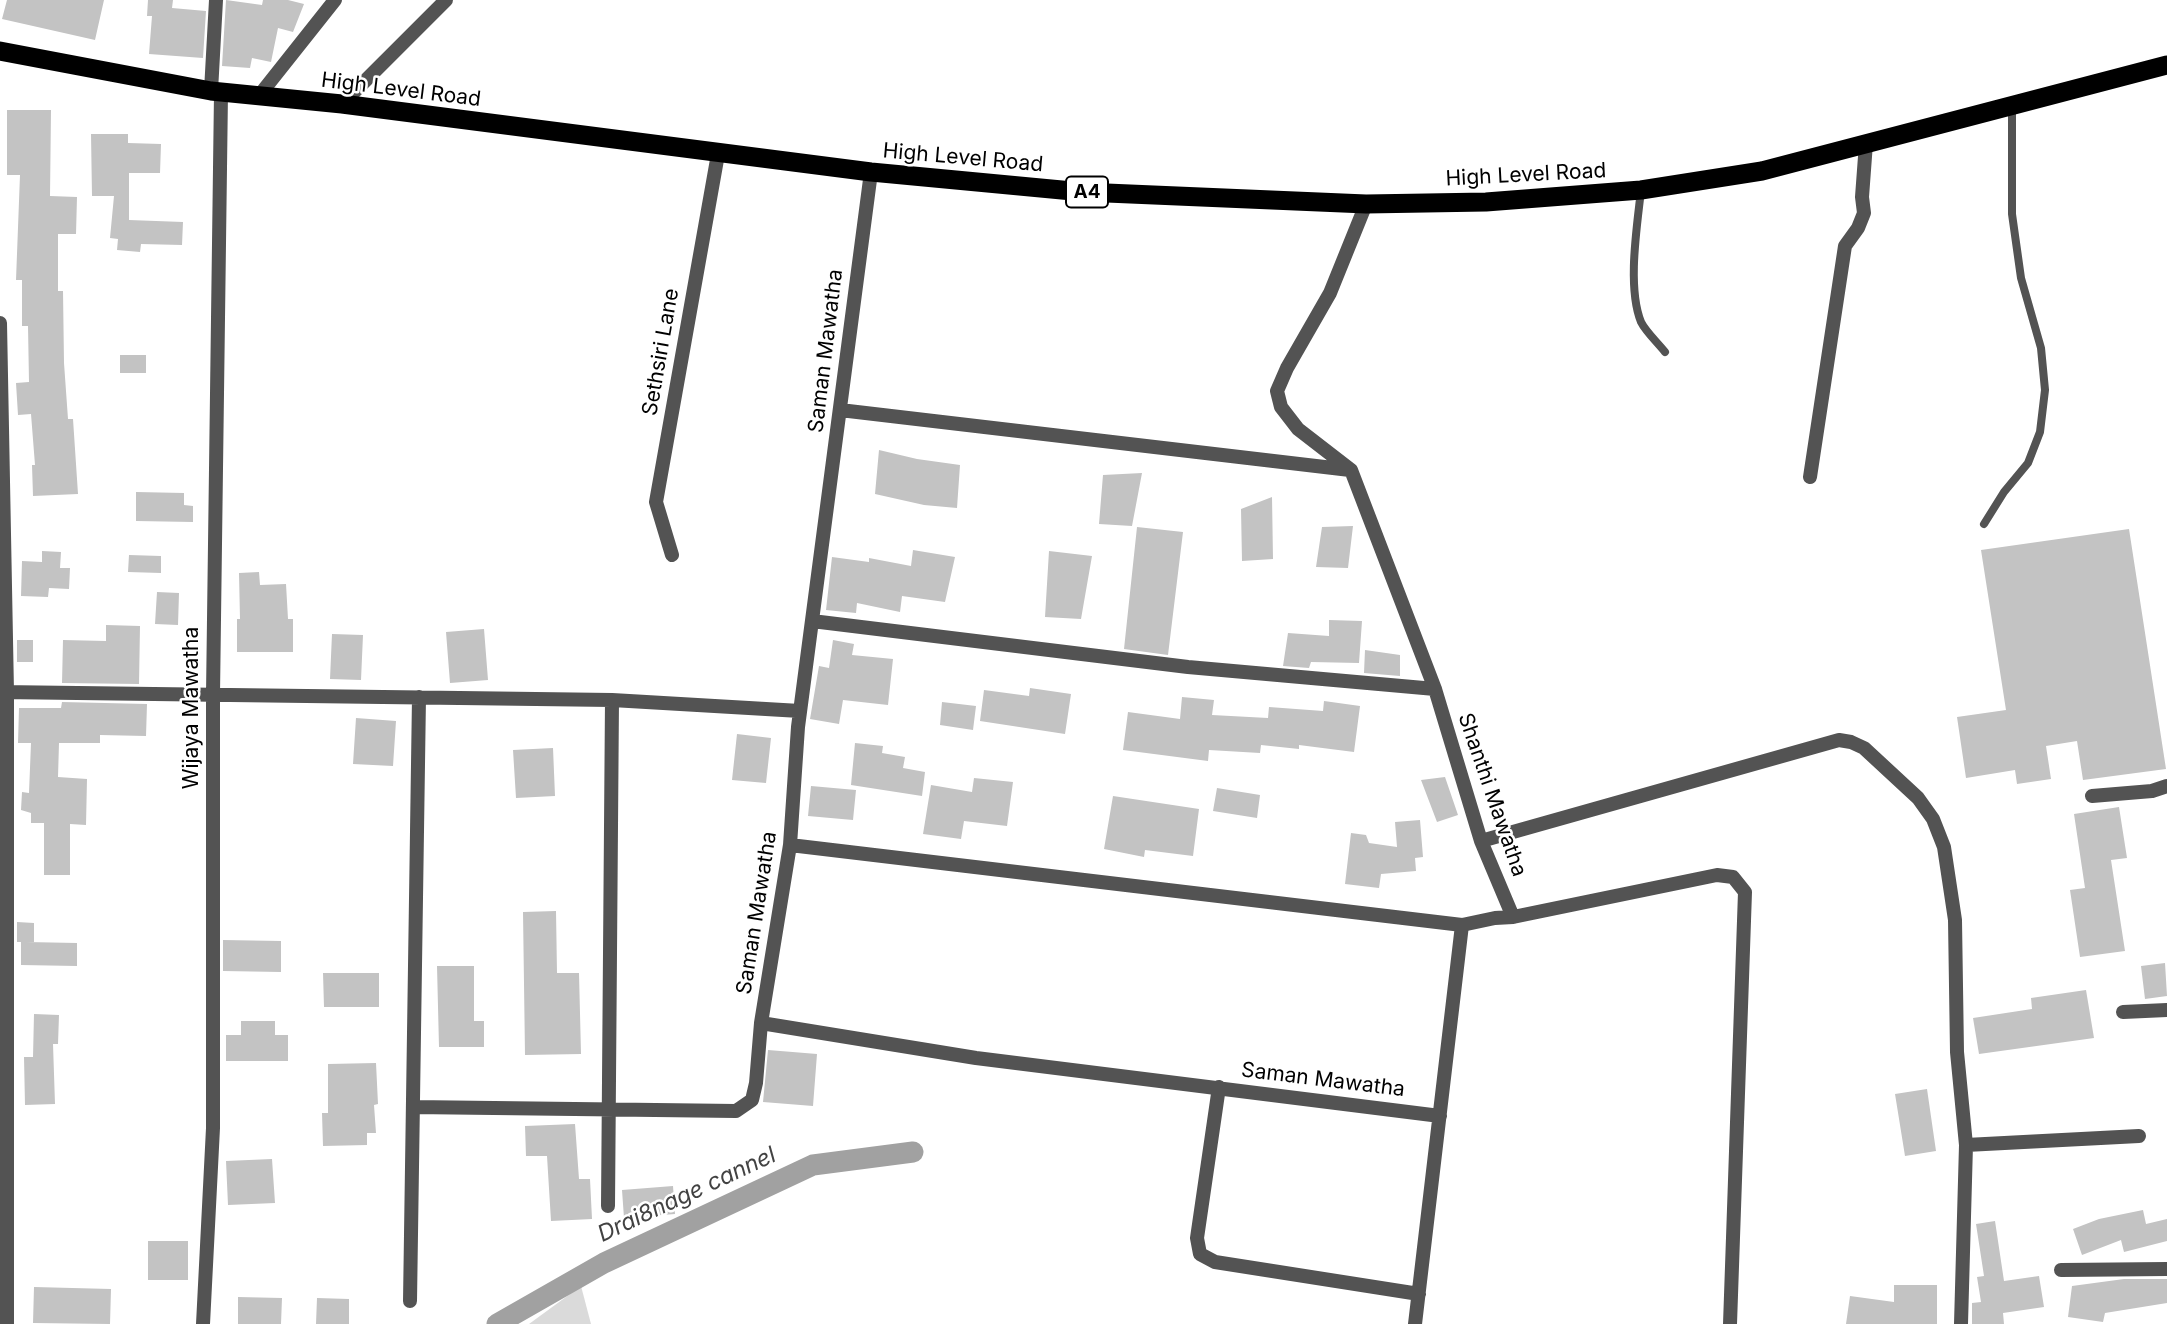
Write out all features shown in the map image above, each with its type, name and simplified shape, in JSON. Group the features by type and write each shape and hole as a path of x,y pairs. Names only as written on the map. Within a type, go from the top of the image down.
{"highway":[{"name":"High Level Road","path":"0,51 216,92 342,104 871,172 1083,192 1366,204 1486,202 1641,190 1762,171 2167,65"}],"street":[{"name":"Wijaya Mawatha","path":"203,1324 213,1128 216,0"},
{"path":"258,97 335,0"},
{"path":"342,104 446,0"},
{"path":"1810,477 1845,246 1858,228 1864,213 1862,197 1866,143"},
{"name":"Sethsiri Lane","path":"672,555 656,502 718,154"},
{"name":"Saman Mawatha","path":"871,172 800,711 790,845 761,1023 976,1058 1440,1116"},
{"path":"1351,470 1298,429 1281,407 1277,391 1287,368 1330,293 1366,204"},
{"path":"0,323 7,1324"},
{"path":"840,410 1351,470"},
{"name":"Shanthi Mawatha","path":"1351,470 1435,689 1481,841 1513,917"},
{"path":"812,621 1188,667 1435,689"},
{"path":"4,692 612,700 800,711"},
{"path":"410,1301 419,697"},
{"path":"608,1206 612,700"},
{"path":"1481,841 1839,740 1864,748 1918,798 1933,819 1944,847 1955,920 1957,1052 1966,1145 1961,1324"},
{"path":"2092,796 2152,791 2167,786"},
{"path":"790,845 1462,925 1717,875 1733,877 1745,892 1730,1324"},
{"path":"1415,1324 1462,925"},
{"path":"2123,1012 2167,1010"},
{"path":"413,1107 736,1111 752,1100 761,1023"},
{"path":"1219,1087 1197,1238 1200,1255 1215,1262 1419,1294"},
{"path":"1966,1145 2139,1136"},
{"path":"2061,1270 2167,1269"}],"lane":[{"path":"1984,524 2004,492 2028,463 2040,432 2045,390 2041,348 2021,278 2012,214 2012,105"},
{"path":"1641,190 1635,292 1642,323 1665,352"}],"shaded area":[{"path":"581,1286 591,1324 529,1324"}],"building":[{"path":"7,0 104,0 95,40 2,19"},
{"path":"148,0 173,0 172,8 206,11 203,58 149,54 152,16 147,16"},
{"path":"226,0 262,5 263,0 288,0 304,4 293,32 278,28 271,62 252,58 250,68 222,66"},
{"path":"7,110 51,110 50,196 77,197 76,234 58,234 58,291 63,291 68,419 73,419 78,494 33,496 32,465 35,465 31,414 18,415 16,383 29,382 28,326 22,326 22,280 16,280 20,175 7,175"},
{"path":"91,134 128,134 128,143 161,144 160,173 129,173 129,220 183,222 182,245 141,244 140,252 117,250 118,239 110,238 114,196 92,196"},
{"path":"120,355 146,355 146,373 120,373"},
{"path":"879,450 960,465 957,508 924,505 875,494"},
{"path":"1142,473 1132,526 1099,524 1103,475"},
{"path":"136,492 184,493 184,505 193,506 193,522 136,521"},
{"path":"1272,497 1273,559 1242,561 1241,509"},
{"path":"1353,526 1348,568 1316,567 1322,527"},
{"path":"1137,527 1183,532 1168,655 1124,649"},
{"path":"2129,529 2166,769 2083,780 2077,741 2046,746 2051,779 2017,784 2015,770 1966,778 1957,717 2006,710 1981,550"},
{"path":"913,550 955,557 945,602 902,596 900,612 857,603 856,613 826,610 832,557 869,562 869,558 911,566"},
{"path":"42,551 61,552 60,568 70,568 69,589 49,588 48,597 21,596 22,561 42,562"},
{"path":"1049,551 1092,556 1081,619 1045,617"},
{"path":"129,555 161,556 161,573 128,572"},
{"path":"259,572 260,585 286,584 288,619 293,619 293,652 237,652 237,619 240,619 239,573"},
{"path":"157,592 179,593 178,625 155,624"},
{"path":"1329,620 1362,621 1359,663 1311,662 1309,668 1283,666 1288,633 1329,636"},
{"path":"106,625 140,626 139,684 62,683 63,640 106,641"},
{"path":"484,629 488,680 450,683 446,632"},
{"path":"332,634 363,635 361,680 330,679"},
{"path":"17,640 33,640 33,662 17,662"},
{"path":"833,640 854,644 852,655 893,659 888,705 843,700 839,724 810,719 819,666 829,668"},
{"path":"1365,650 1400,655 1400,676 1364,673"},
{"path":"1030,688 1071,694 1065,734 980,721 984,690 1029,696"},
{"path":"1182,697 1214,700 1212,715 1268,718 1269,707 1323,711 1324,701 1360,706 1354,752 1299,745 1299,749 1261,745 1260,753 1209,750 1208,761 1123,750 1128,712 1180,719"},
{"path":"62,702 147,704 146,736 100,735 100,743 59,743 58,777 87,779 86,825 70,824 70,875 44,875 44,823 31,823 31,813 21,810 22,792 29,793 31,743 18,743 19,708 61,708"},
{"path":"942,702 976,706 973,730 940,725"},
{"path":"356,718 396,721 393,766 353,764"},
{"path":"737,734 771,738 766,783 732,780"},
{"path":"855,743 883,746 882,753 905,757 903,768 925,772 922,796 851,785"},
{"path":"553,748 555,796 516,798 513,750"},
{"path":"1445,777 1458,815 1437,822 1421,780"},
{"path":"974,778 1013,782 1007,826 964,821 961,839 923,834 931,785 972,792"},
{"path":"811,786 856,790 853,820 808,816"},
{"path":"1217,788 1260,795 1257,818 1213,811"},
{"path":"1113,796 1199,809 1193,856 1145,850 1144,857 1104,849"},
{"path":"2119,807 2127,858 2111,860 2125,951 2080,957 2070,890 2085,888 2074,814"},
{"path":"1420,820 1423,857 1415,858 1416,871 1381,874 1379,888 1345,884 1351,833 1366,835 1369,843 1397,847 1395,822"},
{"path":"556,911 557,973 579,973 581,1054 525,1055 523,912"},
{"path":"17,922 34,923 34,942 26,942 77,943 77,966 21,965 21,942 17,942"},
{"path":"223,940 281,941 281,972 223,971"},
{"path":"2165,963 2167,996 2145,999 2141,966"},
{"path":"437,966 474,966 474,1021 484,1021 484,1047 439,1047"},
{"path":"323,973 379,973 379,1007 324,1007"},
{"path":"2086,990 2094,1038 1979,1054 1973,1018 2032,1009 2031,998"},
{"path":"34,1014 59,1015 58,1044 53,1044 55,1104 25,1105 24,1057 33,1057"},
{"path":"241,1021 275,1021 275,1035 288,1035 288,1061 226,1061 226,1035 241,1035"},
{"path":"768,1050 817,1054 813,1106 763,1102"},
{"path":"376,1063 376,1133 367,1133 367,1145 323,1146 322,1113 328,1113 328,1064"},
{"path":"1927,1089 1936,1151 1905,1156 1895,1094"},
{"path":"575,1124 579,1179 590,1179 592,1219 551,1221 547,1156 526,1156 525,1126"},
{"path":"272,1159 275,1203 228,1205 226,1161"},
{"path":"673,1186 675,1214 624,1218 622,1190"},
{"path":"2143,1210 2146,1224 2167,1219 2167,1241 2124,1252 2121,1240 2082,1255 2073,1229 2099,1219"},
{"path":"1995,1221 2004,1281 2039,1276 2044,1307 2003,1313 2004,1324 1972,1324 1972,1303 1981,1302 1977,1277 1984,1276 1976,1224"},
{"path":"148,1241 188,1241 188,1280 148,1280"},
{"path":"2124,1279 2167,1279 2167,1303 2105,1313 2103,1322 2068,1317 2072,1286"},
{"path":"1894,1285 1937,1285 1937,1324 1846,1324 1850,1296 1894,1302"},
{"path":"34,1287 111,1289 110,1324 33,1323"},
{"path":"238,1297 282,1298 281,1324 238,1324"},
{"path":"317,1298 349,1299 349,1324 316,1324"}],"waterway":[{"name":"Drai8nage cannel","path":"497,1324 604,1263 813,1165 913,1152"}]}
